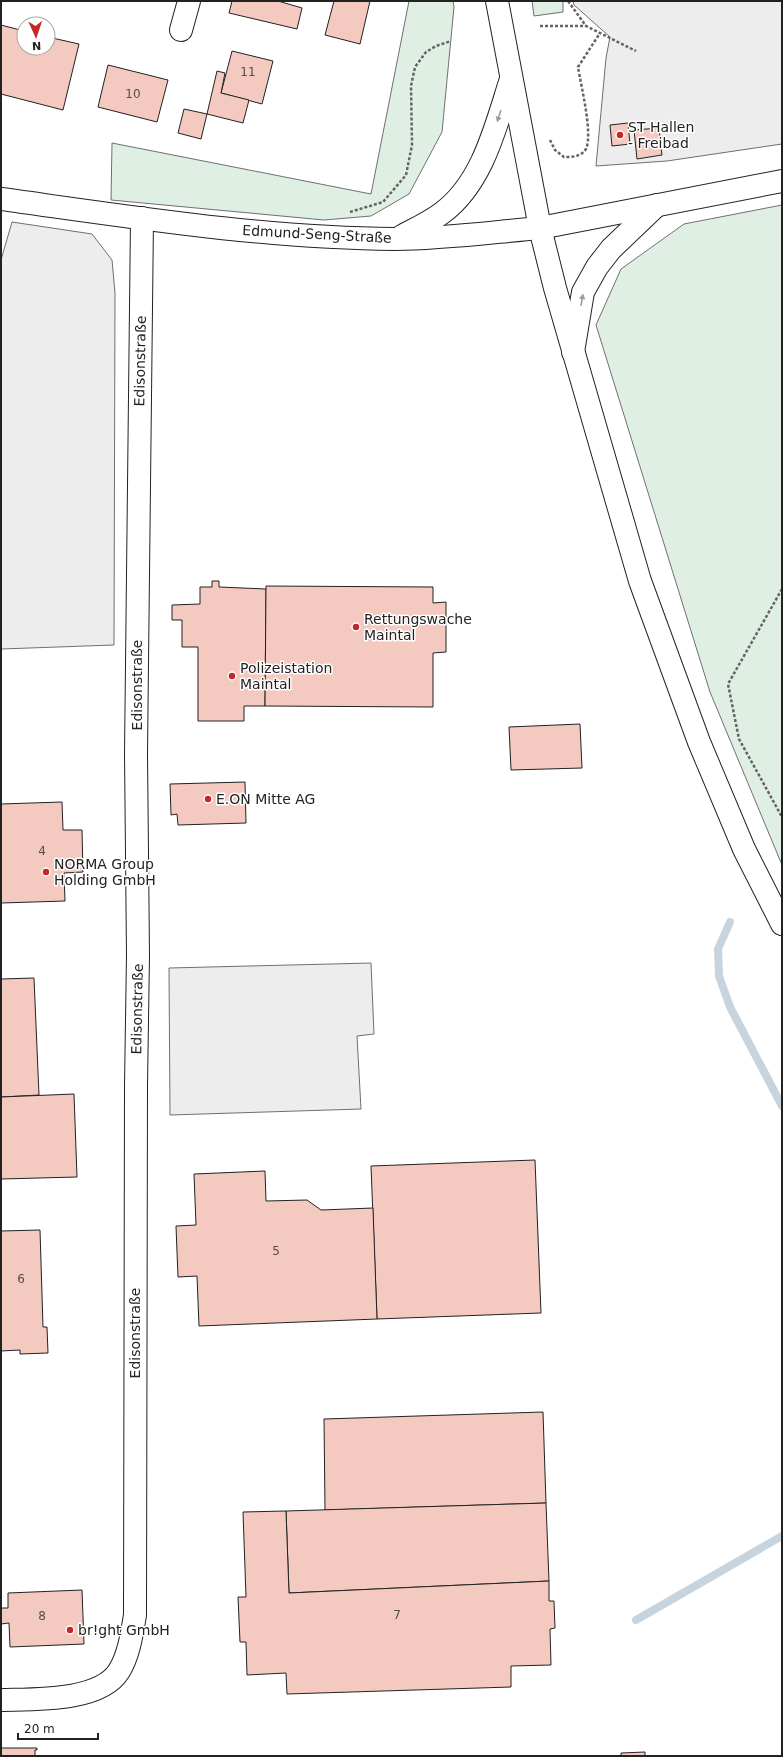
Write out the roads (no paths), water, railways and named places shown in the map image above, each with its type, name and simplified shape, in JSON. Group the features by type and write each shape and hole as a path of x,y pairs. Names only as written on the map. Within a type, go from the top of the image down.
{"street":[{"path":"181,30 189,1"},
{"path":"497,1 540,228 573,352 638,573 699,742 744,849 782,924"},
{"path":"398,239 442,213 455,201 472,180 490,141 511,78"},
{"name":"Edmund-Seng-Straße","path":"1,199 142,218 293,235 398,239 540,228 782,181"},
{"path":"573,352 584,292 597,267 612,249 657,205"},
{"name":"Edisonstraße","path":"1,1700 71,1696 98,1689 119,1672 132,1636 135,1615 136,1086 138,955 136,753 142,218"}],"waterway":[{"path":"730,922 718,949 719,976 730,1007 782,1106"},
{"path":"636,1620 782,1536"}],"place":[{"name":"ST Hallen - Freibad","path":"620,135"},
{"name":"Rettungswache Maintal","path":"356,627"},
{"name":"Polizeistation Maintal","path":"232,676"},
{"name":"E.ON Mitte AG","path":"208,799"},
{"name":"NORMA Group Holding GmbH","path":"46,872"},
{"name":"br!ght GmbH","path":"70,1630"}]}
